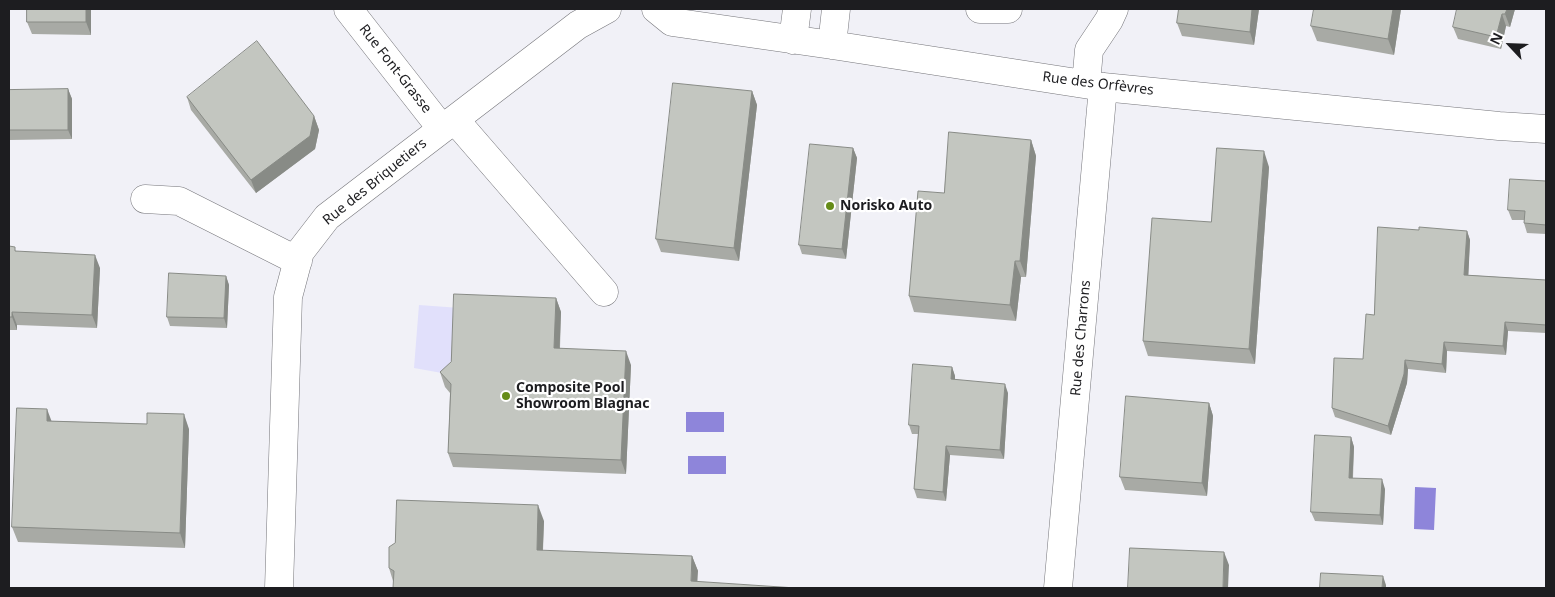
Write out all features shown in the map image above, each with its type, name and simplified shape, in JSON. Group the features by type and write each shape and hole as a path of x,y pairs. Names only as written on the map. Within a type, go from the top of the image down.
{"street":[{"name":"Rue Font-Grasse","path":"348,9 448,124 604,292"},
{"name":"Rue des Briquetiers","path":"279,588 288,297 300,252 327,217 578,25 608,9"},
{"name":"Rue des Orfèvres","path":"656,9 672,22 832,44 1094,86 1499,126 1546,128"},
{"path":"793,40 797,9"},
{"path":"832,44 836,9"},
{"path":"980,9 1008,9"},
{"name":"Rue des Charrons","path":"1058,588 1094,86 1089,50 1114,9"},
{"path":"145,199 179,201 298,261"}],"shaded area":[{"path":"419,305 460,308 457,353 442,373 414,368"},
{"path":"686,412 724,412 724,432 686,432"},
{"path":"688,456 726,456 726,474 688,474"},
{"path":"1415,487 1436,488 1434,530 1414,529"}],"building":[{"path":"27,9 86,9 86,22 27,22"},
{"path":"1179,9 1252,9 1250,32 1177,23"},
{"path":"1314,9 1393,9 1388,39 1311,26"},
{"path":"1457,9 1507,9 1505,14 1502,14 1496,37 1453,27"},
{"path":"257,41 314,116 310,136 251,180 187,97"},
{"path":"673,83 752,91 734,248 656,239"},
{"path":"68,89 68,130 9,130 9,90"},
{"path":"949,132 1031,140 1020,261 1015,261 1010,305 909,296 918,191 944,193"},
{"name":"Norisko Auto","path":"810,144 853,148 842,249 799,245"},
{"path":"1217,148 1264,151 1249,349 1143,341 1152,218 1211,222"},
{"path":"1510,179 1546,181 1546,225 1524,223 1525,211 1508,210"},
{"path":"1378,227 1419,230 1419,227 1467,231 1464,275 1546,280 1546,325 1505,322 1503,346 1444,342 1442,364 1405,360 1404,374 1388,426 1332,408 1334,358 1363,359 1366,314 1374,315"},
{"path":"9,246 15,247 15,251 95,255 92,315 12,312 12,317 9,317"},
{"path":"169,273 226,276 224,318 167,317"},
{"path":"454,294 556,298 554,348 626,351 621,460 448,453 451,384 440,372 451,362"},
{"path":"913,364 952,367 951,379 1005,384 1000,450 946,446 943,492 914,489 919,426 909,425"},
{"path":"1126,396 1209,403 1202,483 1120,477"},
{"path":"17,408 47,409 47,421 147,424 147,413 184,414 180,533 12,527"},
{"path":"1315,435 1351,437 1349,478 1382,479 1380,515 1311,512"},
{"path":"397,500 538,505 537,550 692,556 691,581 796,588 393,588 394,571 389,568 389,547 395,543"},
{"path":"1130,548 1224,552 1223,588 1128,588"},
{"path":"1321,573 1383,576 1382,588 1320,588"}],"place":[{"name":"Norisko Auto","path":"830,206"},
{"name":"Composite Pool Showroom Blagnac","path":"506,396"}]}
